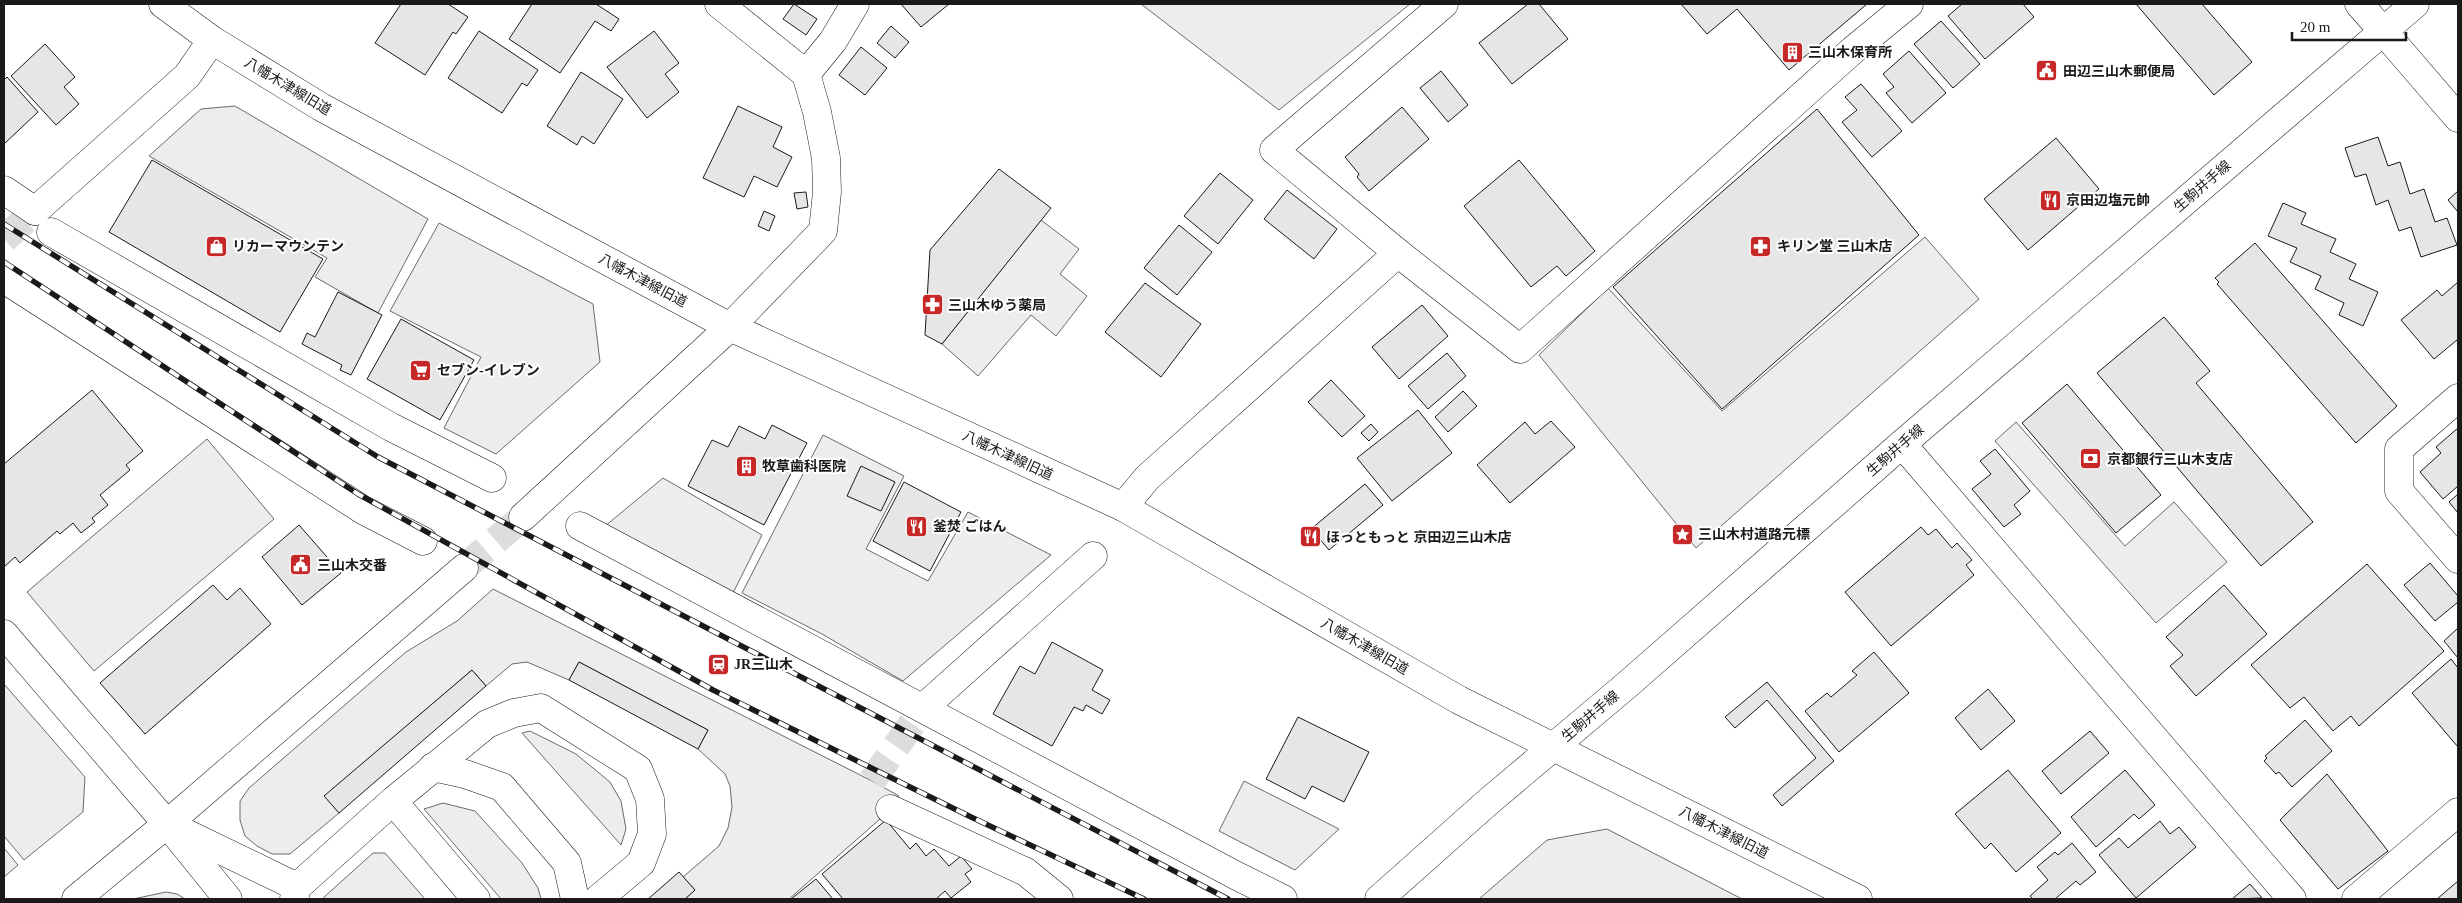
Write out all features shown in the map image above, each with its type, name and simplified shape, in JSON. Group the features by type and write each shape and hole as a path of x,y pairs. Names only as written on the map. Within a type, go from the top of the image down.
{"street":[{"name":"八幡木津線旧道","path":"163,4 212,40 321,107 730,327 1123,507 1459,700 1858,899"},
{"path":"523,518 730,327 823,231 827,192 826,158 817,112 806,74 719,4"},
{"path":"806,74 833,41 855,4"},
{"path":"1444,4 1274,150 1398,253 1520,349 1853,50 1909,4"},
{"path":"2359,4 2458,118"},
{"name":"生駒井手線","path":"1379,899 1902,444 2415,4"},
{"path":"4,190 35,211 187,76 212,40"},
{"path":"51,232 391,427 492,478"},
{"path":"1123,507 1147,478 1398,253"},
{"path":"4,279 363,510 423,541"},
{"path":"2458,398 2399,449 2399,491 2458,559"},
{"path":"1902,444 2292,899"},
{"path":"580,526 1234,875 1284,899"},
{"path":"923,708 1093,556"},
{"path":"76,899 167,824 464,568"},
{"path":"4,634 167,824 228,899"},
{"path":"167,824 296,893 393,801 487,724 514,713 541,708 638,770 650,799 652,834 641,863 598,899"},
{"path":"433,767 465,774 502,787 568,863 575,899"},
{"path":"393,801 476,899"},
{"path":"890,809 1026,872 1059,899"},
{"path":"2356,899 2458,812"},
{"path":"1032,899 1059,899"}],"shaded area":[{"path":"1141,4 1410,4 1279,110"},
{"path":"235,106 428,219 378,313 315,277 327,258 149,156 201,109"},
{"path":"1041,220 1079,249 1060,274 1087,296 1056,336 1031,315 978,376 942,344"},
{"path":"439,223 593,304 600,362 496,454 444,428 481,357 390,311"},
{"path":"1925,237 1979,299 1696,548 1539,355 1608,288 1722,411"},
{"path":"2016,422 2125,546 2174,502 2227,562 2156,623 1995,441"},
{"path":"823,435 904,476 866,549 928,581 968,512 1051,555 903,681 822,634 742,593"},
{"path":"207,439 274,519 94,671 27,592"},
{"path":"663,478 762,535 732,595 604,527"},
{"path":"493,589 899,796 888,812 789,899 685,899 695,890 683,877 719,846 728,828 732,807 730,786 725,774 698,749 708,730 579,662 569,680 527,662 512,664 486,686 472,670 325,796 339,813 290,854 272,854 257,846 245,836 240,820 240,801 249,788 406,652 457,621"},
{"path":"4,684 85,777 83,812 24,860 4,836"},
{"path":"530,731 576,754 610,782 621,801 626,829 621,845 522,733"},
{"path":"1244,781 1339,829 1295,870 1219,831"},
{"path":"443,803 475,811 522,863 538,888 541,899 501,899 424,809"},
{"path":"1607,829 1742,899 1479,899 1547,840"},
{"path":"4,848 18,865 4,877"},
{"path":"373,853 385,853 425,899 322,899"},
{"path":"166,892 177,894 185,899 133,899"}],"building":[{"path":"401,4 448,4 468,17 456,34 453,32 425,75 375,43"},
{"path":"532,4 596,4 619,19 611,31 595,21 560,73 509,39"},
{"path":"794,4 817,19 806,35 783,19"},
{"path":"901,4 949,4 921,27"},
{"path":"1528,4 1539,4 1568,39 1512,84 1479,43"},
{"name":"三山木保育所","path":"1681,4 1867,4 1789,70 1737,9 1707,34"},
{"path":"1962,4 2023,4 2034,17 1985,59 1948,16"},
{"path":"2136,4 2202,4 2252,62 2214,95"},
{"path":"1941,21 1980,64 1953,88 1914,44"},
{"path":"891,26 909,42 895,58 877,43"},
{"path":"479,31 538,70 527,86 522,83 502,113 448,78"},
{"path":"654,31 679,63 665,74 679,92 647,118 607,67"},
{"path":"45,44 75,77 64,87 79,104 56,125 11,76"},
{"path":"861,47 887,68 865,95 839,75"},
{"path":"1909,51 1946,93 1912,123 1886,93 1894,87 1883,74"},
{"path":"1441,71 1468,105 1448,122 1420,88"},
{"path":"581,72 623,99 594,144 582,136 577,145 547,126"},
{"path":"7,77 38,112 4,144 4,80"},
{"path":"1861,84 1902,131 1872,157 1842,122 1857,110 1845,97"},
{"path":"738,106 782,127 773,147 792,157 777,187 754,176 744,197 703,178"},
{"path":"1402,107 1429,139 1369,191 1357,177 1359,174 1345,157"},
{"path":"1817,109 1919,235 1722,409 1613,287"},
{"path":"2378,137 2388,166 2400,162 2410,194 2424,189 2435,222 2447,218 2457,245 2421,257 2411,227 2399,231 2388,200 2376,205 2366,174 2355,177 2345,148"},
{"path":"2056,138 2099,189 2028,250 1984,199"},
{"name":"リカーマウンテン","path":"152,160 323,259 280,332 109,232"},
{"path":"1519,160 1595,251 1566,276 1557,266 1531,287 1464,206"},
{"path":"999,169 1051,208 942,344 925,335 930,250"},
{"path":"1220,173 1253,200 1218,244 1184,216"},
{"path":"1287,190 1337,229 1314,259 1264,219"},
{"path":"2458,191 2458,212 2448,200"},
{"path":"806,192 808,207 797,209 794,193"},
{"path":"2283,203 2306,213 2301,224 2336,239 2330,252 2356,264 2349,279 2378,292 2363,326 2339,315 2344,303 2315,289 2321,276 2290,262 2297,248 2268,236"},
{"path":"764,211 775,216 769,231 758,226"},
{"path":"1179,225 1212,252 1177,295 1144,268"},
{"path":"2255,243 2397,406 2356,443 2217,284 2219,282 2215,278"},
{"path":"2458,282 2458,341 2434,359 2401,320 2437,290 2442,296"},
{"path":"1145,283 1201,324 1161,377 1105,332"},
{"path":"338,292 382,315 351,375 340,370 342,365 302,344 307,333 315,337"},
{"path":"1422,305 1448,336 1399,379 1372,347"},
{"path":"2164,317 2210,371 2196,383 2313,522 2261,566 2097,373"},
{"name":"セブン-イレブン","path":"401,319 474,360 440,420 367,379"},
{"path":"1447,353 1466,376 1428,409 1408,386"},
{"path":"1331,380 1365,416 1342,437 1308,402"},
{"name":"京都銀行三山木支店","path":"2067,384 2161,495 2116,533 2022,423"},
{"path":"92,390 143,451 126,465 130,470 100,495 108,505 92,518 95,522 81,533 73,523 60,534 57,531 20,563 15,557 4,567 4,464"},
{"path":"1463,391 1477,406 1448,432 1435,417"},
{"path":"1418,410 1452,453 1392,501 1357,458"},
{"path":"1551,421 1575,447 1510,503 1477,465 1525,422 1535,434"},
{"path":"1371,424 1378,432 1369,441 1361,433"},
{"name":"牧草歯科医院","path":"772,425 807,443 764,525 688,486 712,440 728,447 739,426 765,439"},
{"path":"2458,428 2458,486 2443,499 2420,472 2441,453 2436,447"},
{"path":"1995,449 2030,491 2014,505 2021,514 2004,527 1972,489 1991,474 1980,461"},
{"path":"861,466 895,482 881,511 847,496"},
{"name":"釜焚 ごはん","path":"904,482 961,512 930,571 873,541"},
{"path":"1365,484 1383,505 1329,550 1311,529"},
{"path":"2458,494 2458,513 2449,502"},
{"name":"三山木交番","path":"299,525 341,573 302,605 262,557"},
{"path":"1921,527 1928,535 1936,529 1952,548 1957,543 1972,560 1966,565 1974,575 1891,646 1845,592"},
{"path":"2430,563 2458,596 2458,602 2435,621 2404,585"},
{"path":"2367,564 2444,651 2359,726 2351,716 2333,731 2304,697 2290,708 2251,665"},
{"path":"213,585 227,600 240,588 271,624 145,734 100,683"},
{"path":"2224,585 2267,634 2196,696 2170,666 2183,655 2166,637"},
{"path":"2458,628 2458,658 2444,641"},
{"path":"1052,642 1103,670 1092,690 1110,700 1102,714 1086,705 1083,711 1074,707 1052,746 993,714 1020,666 1035,674"},
{"path":"1874,652 1909,693 1839,752 1805,711 1827,693 1831,697 1857,675 1852,671"},
{"path":"2451,659 2458,668 2458,747 2412,693"},
{"path":"579,662 708,730 698,749 569,680"},
{"path":"472,670 486,686 339,813 324,796"},
{"path":"1767,682 1834,761 1782,806 1773,795 1816,758 1767,700 1735,728 1725,717"},
{"path":"1988,689 2015,721 1981,750 1955,718"},
{"path":"1298,717 1369,752 1344,802 1312,786 1305,799 1266,779"},
{"path":"2305,720 2332,751 2292,787 2279,772 2276,774 2264,761 2267,758 2265,756"},
{"path":"2090,731 2109,753 2061,794 2042,771"},
{"path":"2008,770 2061,833 2016,872 1991,843 1985,849 1955,814"},
{"path":"2125,770 2155,805 2139,819 2134,814 2096,847 2071,817"},
{"path":"2327,774 2388,851 2338,889 2280,820"},
{"path":"886,820 910,849 916,843 926,856 934,849 949,866 961,856 972,869 965,874 971,882 951,898 945,891 936,899 843,899 822,874"},
{"path":"2160,821 2170,834 2179,827 2196,847 2136,898 2099,855 2119,838 2128,848"},
{"path":"2072,843 2096,872 2080,885 2076,881 2055,899 2033,899 2030,896 2048,880 2037,867 2055,852 2058,855"},
{"path":"679,872 695,890 685,899 648,899"},
{"path":"816,879 833,899 791,899"},
{"path":"2458,881 2458,899 2437,899"},
{"path":"2250,884 2262,898 2232,899"}],"tunnel":[{"path":"4,239 35,211"},
{"path":"464,568 523,517"},
{"path":"872,781 923,708"}],"railway":[{"path":"4,224 378,457 1228,899"},
{"path":"4,262 358,494 713,690 971,817 1144,899"}],"place":[{"name":"三山木保育所","path":"1792,52"},
{"name":"田辺三山木郵便局","path":"2047,71"},
{"name":"京田辺塩元帥","path":"2050,200"},
{"name":"リカーマウンテン","path":"216,246"},
{"name":"キリン堂 三山木店","path":"1761,246"},
{"name":"三山木ゆう薬局","path":"932,305"},
{"name":"セブン-イレブン","path":"421,370"},
{"name":"京都銀行三山木支店","path":"2091,459"},
{"name":"牧草歯科医院","path":"746,466"},
{"name":"釜焚 ごはん","path":"917,526"},
{"name":"三山木村道路元標","path":"1682,534"},
{"name":"ほっともっと 京田辺三山木店","path":"1310,537"},
{"name":"三山木交番","path":"301,565"},
{"name":"JR三山木","path":"718,664"}]}
